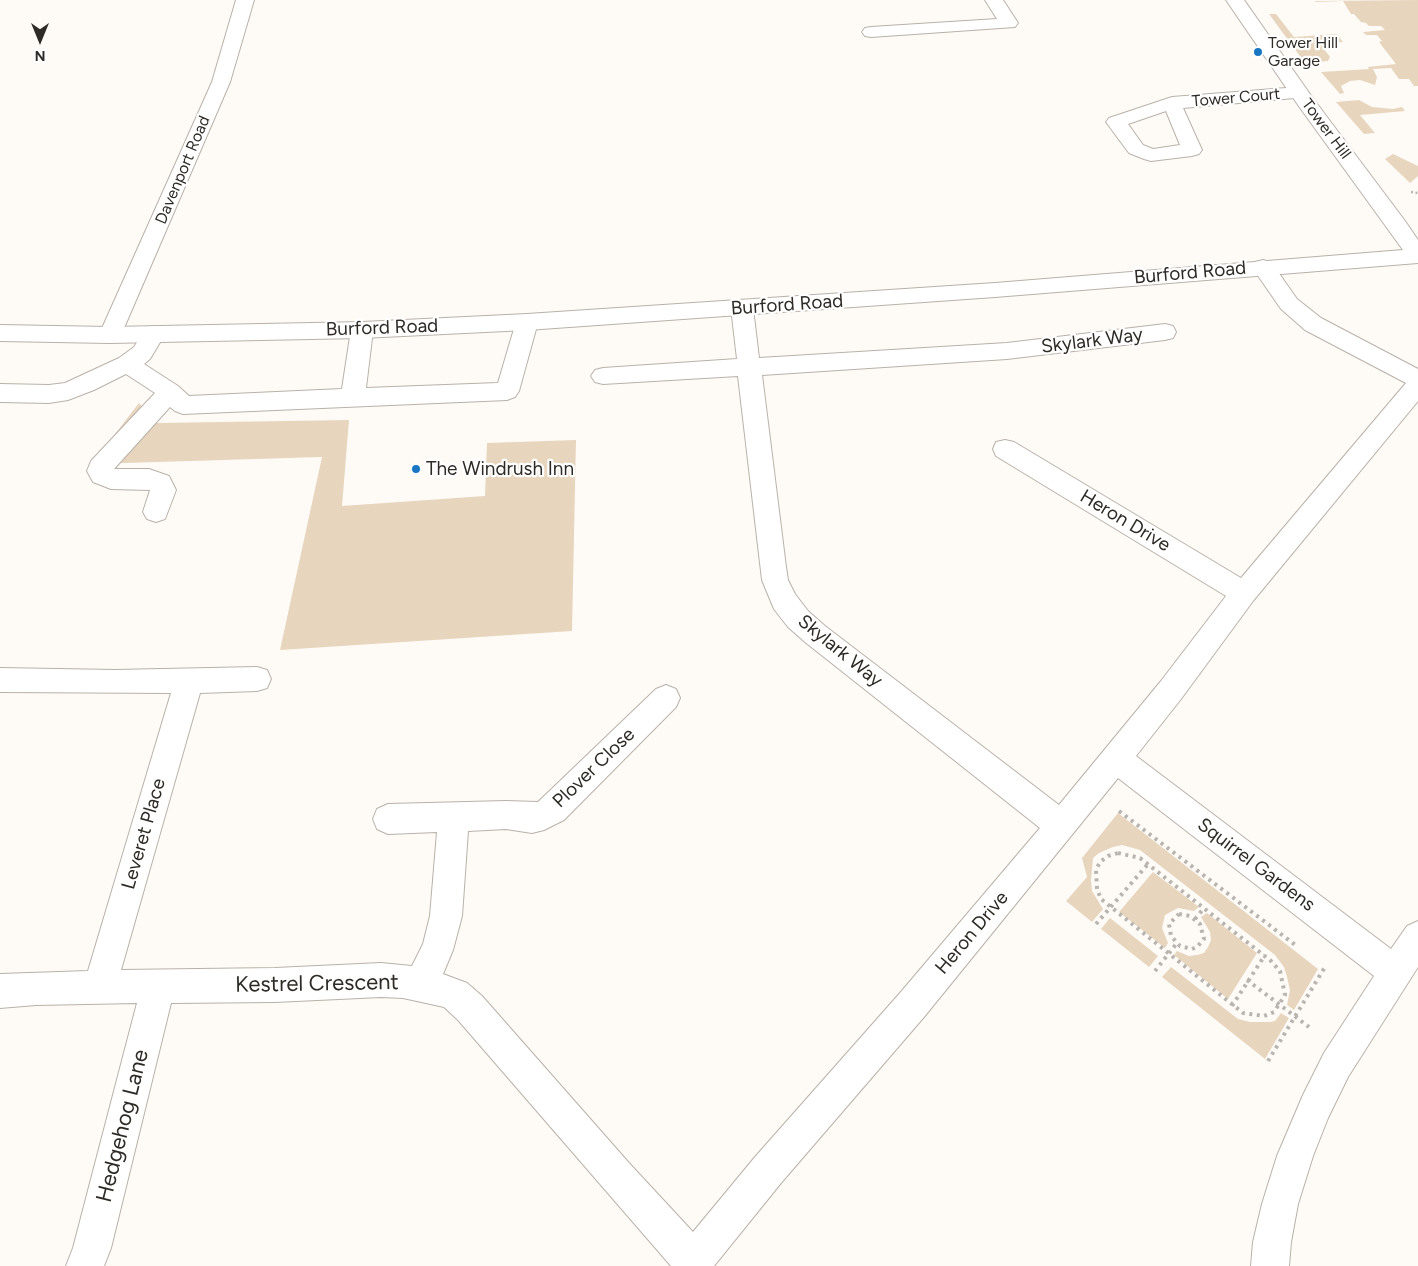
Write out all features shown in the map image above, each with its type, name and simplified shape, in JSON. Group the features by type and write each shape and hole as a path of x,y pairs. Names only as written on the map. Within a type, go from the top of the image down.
{"street":[{"name":"Davenport Road","path":"110,335 221,82 245,0"},
{"path":"871,32 1009,23 994,0"},
{"name":"Tower Hill","path":"1235,0 1299,93 1398,226 1418,256"},
{"name":"Tower Court","path":"1172,103 1299,93"},
{"name":"Burford Road","path":"0,333 110,335 362,330 527,322 995,290 1418,256"},
{"path":"1264,267 1289,304 1314,324 1418,379"},
{"name":"Skylark Way","path":"742,308 773,567 775,580 784,601 798,619 815,634 1061,826"},
{"path":"127,364 170,392 183,405 508,391 527,322"},
{"path":"353,397 362,330"},
{"name":"Skylark Way","path":"603,376 1007,351 1164,332"},
{"path":"0,393 49,394 68,391 127,364 142,353 154,334"},
{"name":"Heron Drive","path":"692,1264 768,1170 912,1005 1061,826 1171,690 1244,592 1418,385"},
{"path":"156,512 163,490 160,483 149,479 111,479 102,475 99,471 170,392"},
{"name":"Heron Drive","path":"1005,449 1244,592"},
{"path":"0,680 189,681 257,679"},
{"name":"Leveret Place","path":"100,987 189,681"},
{"name":"Plover Close","path":"388,819 506,815 532,818 544,816 553,810 666,698"},
{"name":"Squirrel Gardens","path":"1116,758 1395,972"},
{"path":"420,984 437,950 446,916 454,816"},
{"path":"1270,1266 1272,1242 1280,1204 1295,1156 1315,1107 1336,1065 1418,937"},
{"name":"Kestrel Crescent","path":"0,991 381,980 420,984 455,995 470,1008 692,1264"},
{"name":"Hedgehog Lane","path":"85,1266 92,1248 158,986"}],"path":[{"path":"1119,811 1301,949"},
{"path":"1118,853 1129,854 1148,864 1264,955 1280,971 1284,984 1284,995 1280,1005 1274,1012 1254,1016 1242,1013 1110,908 1102,899 1097,889 1096,870 1100,862 1108,856 1118,853"},
{"path":"1096,924 1148,864"},
{"path":"1195,919 1204,908"},
{"path":"1179,914 1185,914 1195,919 1200,924 1204,934 1201,943 1192,949 1177,943 1169,931 1171,920 1179,914"},
{"path":"1155,971 1177,943"},
{"path":"1232,1006 1264,955"},
{"path":"1268,1061 1325,967 1317,961"},
{"path":"1247,980 1308,1027"}],"shaded area":[{"path":"1418,0 1418,86 1414,86 1409,79 1399,79 1391,68 1373,69 1377,77 1375,85 1360,80 1350,81 1341,86 1344,93 1340,94 1321,72 1369,69 1368,67 1396,64 1379,42 1382,41 1377,35 1366,35 1363,32 1385,30 1381,26 1369,26 1361,22 1354,14 1351,14 1343,1 1315,1"},
{"path":"1269,14 1276,14 1294,37 1337,34 1343,42 1331,43 1325,46 1324,49 1330,57 1328,61 1305,63"},
{"path":"1359,100 1372,107 1393,109 1402,107 1405,111 1360,115 1375,133 1364,134 1336,102"},
{"path":"1393,154 1418,166 1418,176 1410,183 1385,159"},
{"path":"139,403 157,423 349,420 342,506 485,496 487,443 576,440 572,631 280,650 322,457 92,464"},
{"path":"1118,813 1318,969 1294,1010 1287,1005 1290,990 1287,977 1284,967 1275,955 1140,850 1122,845 1099,853 1093,858 1092,891 1103,909 1092,922 1066,901 1087,877 1082,858"},
{"path":"1153,872 1199,907 1194,911 1178,908 1165,915 1162,928 1168,943 1165,948 1119,912"},
{"path":"1207,913 1257,953 1228,999 1174,955 1177,951 1189,956 1204,953 1211,940 1210,932 1201,917"},
{"path":"1110,918 1158,956 1149,967 1101,929"},
{"path":"1171,967 1238,1019 1250,1022 1270,1022 1275,1021 1281,1013 1289,1018 1265,1059 1162,977"}],"place":[{"name":"Tower Hill Garage","path":"1258,52"},
{"name":"The Windrush Inn","path":"416,469"}]}
